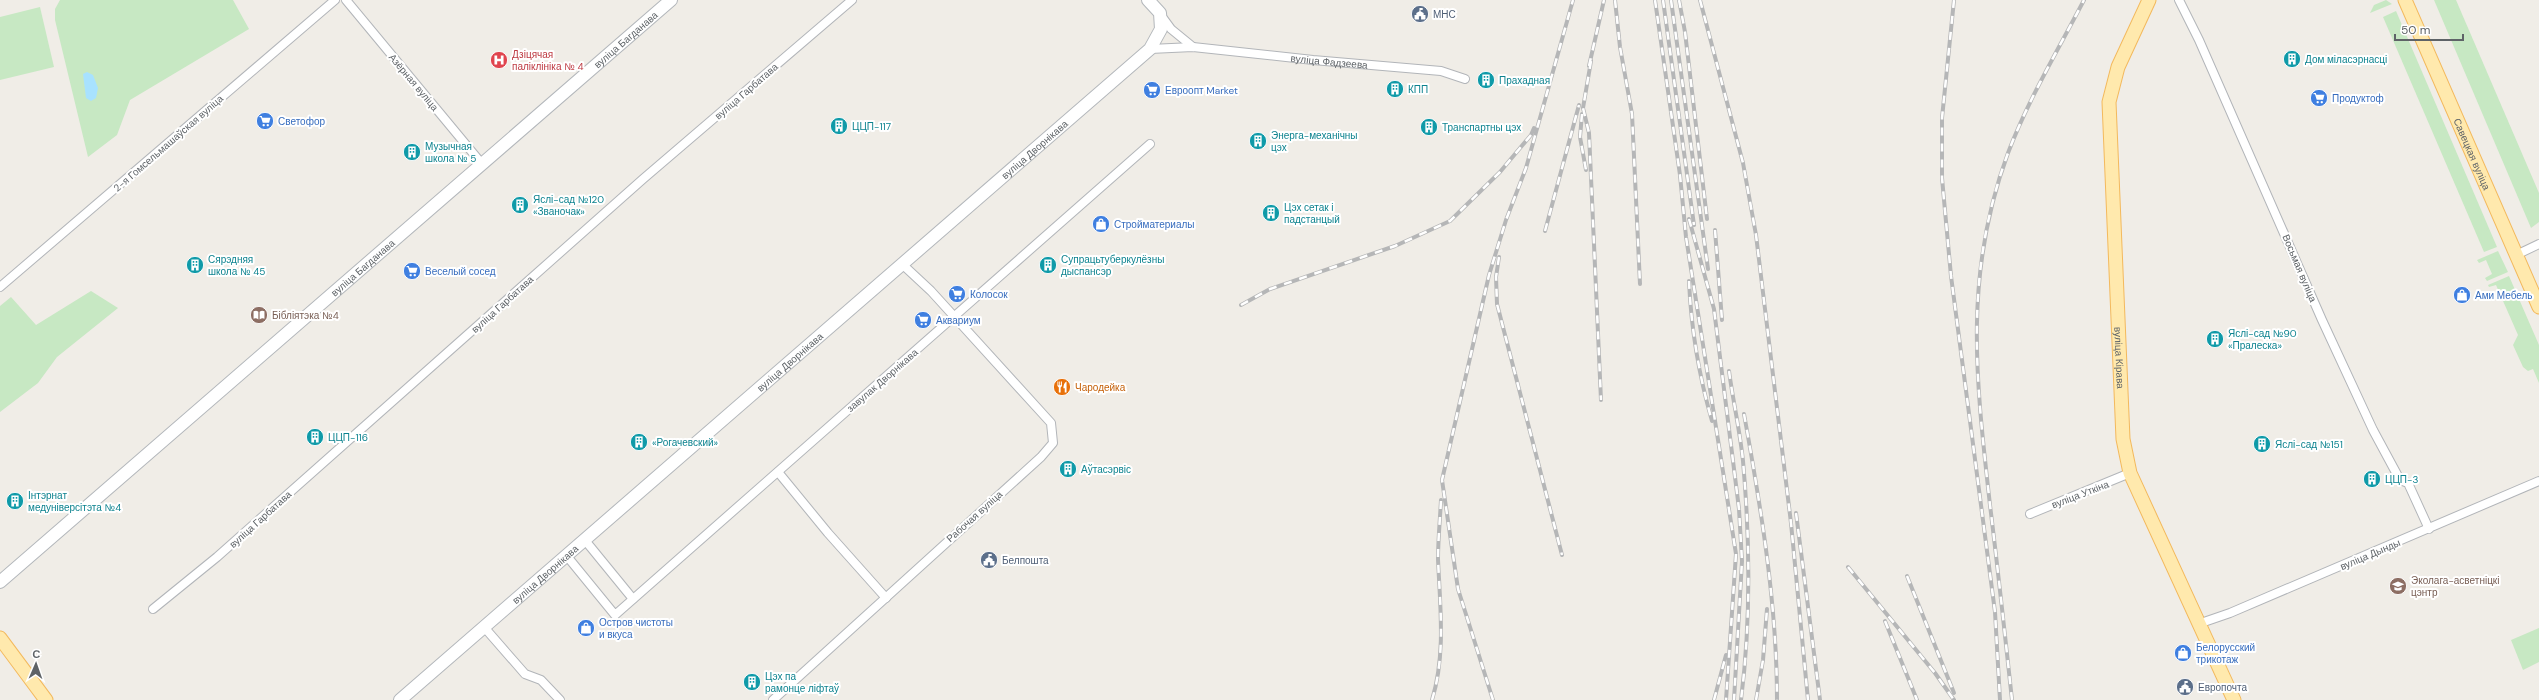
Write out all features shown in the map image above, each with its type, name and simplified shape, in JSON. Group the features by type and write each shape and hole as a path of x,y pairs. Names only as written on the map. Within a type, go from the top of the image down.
{"main road":[{"name":"вуліца Кірава","path":"2149,0 2118,67 2109,102 2120,404 2124,446 2130,473 2234,700"},
{"name":"Савецкая вуліца","path":"2405,0 2539,307"},
{"path":"0,638 46,700"}],"street":[{"name":"2-я Гомсельмашаўская вуліца","path":"0,287 335,0"},
{"name":"Азёрная вуліца","path":"346,0 482,164"},
{"name":"вуліца Багданава","path":"0,582 671,0"},
{"name":"вуліца Гарбатава","path":"154,609 217,557 643,179 852,0"},
{"path":"1148,0 1160,13 1171,29 1193,47"},
{"name":"Восьмая вуліца","path":"2179,0 2199,40 2322,320 2373,430 2400,480 2408,483 2429,529"},
{"name":"вуліца Дворнікава","path":"400,700 1150,50 1161,29 1160,13"},
{"name":"вуліца Фадзеева","path":"1150,50 1193,47 1306,60 1441,71 1465,79"},
{"name":"завулак Дворнікава","path":"566,555 615,615 1150,144"},
{"path":"2516,255 2539,244"},
{"path":"902,264 954,316"},
{"name":"Рабочая вуліца","path":"773,700 1041,457 1053,443 1051,423 954,316"},
{"path":"778,472 828,533 886,598"},
{"name":"вуліца Уткіна","path":"2030,514 2130,473"},
{"name":"вуліца Дынды","path":"2200,623 2230,613 2539,481"},
{"path":"584,539 633,599"},
{"path":"484,627 525,674 541,680 560,700"}],"green space":[{"path":"60,0 233,0 249,29 130,100 117,135 88,157 55,20 55,9"},
{"path":"2386,0 2392,4 2370,13 2374,5"},
{"path":"2434,0 2456,0 2539,193 2539,222 2531,228"},
{"path":"40,7 54,67 0,80 0,17"},
{"path":"2396,11 2497,247 2484,252 2383,17"},
{"path":"2498,251 2508,272 2487,281 2485,278 2492,274 2486,260 2479,263 2477,260"},
{"path":"2509,276 2539,345 2539,383 2533,369 2528,371 2523,367 2513,345 2518,335 2496,285 2489,287 2488,285"},
{"path":"91,291 118,308 57,357 38,383 0,412 0,306 11,297 36,325"},
{"path":"2539,628 2539,662 2523,670 2511,640"}],"water":[{"path":"87,72 93,75 98,88 96,98 91,101 86,98 83,74"}],"railway":[{"path":"1493,700 1458,589 1442,480 1489,275 1506,220 1526,168 1573,0"},
{"path":"1589,66 1604,0"},
{"path":"1615,0 1620,47 1632,114 1640,284"},
{"path":"1655,0 1680,175 1686,237 1736,554 1726,700"},
{"path":"1663,0 1694,225"},
{"path":"1671,0 1708,269"},
{"path":"1679,0 1685,32 1707,219"},
{"path":"1700,0 1743,163 1756,235 1791,523 1808,700"},
{"path":"1954,0 1942,118 1942,178 1951,276 1995,612 2000,700"},
{"path":"2012,700 1981,414 1977,328 1979,285 1984,242 1994,198 2008,153 2034,94 2084,0"},
{"path":"1591,61 1583,108 1589,133 1601,400"},
{"path":"1545,231 1579,105"},
{"path":"1582,114 1580,137 1586,170"},
{"path":"1241,305 1270,289 1395,246 1450,221 1500,172 1531,135 1534,128"},
{"path":"1689,219 1714,309 1739,509 1742,561 1734,700"},
{"path":"1715,230 1722,320"},
{"path":"1499,257 1496,277 1497,304 1562,555"},
{"path":"1689,281 1696,351 1712,421"},
{"path":"1729,371 1742,450 1747,521 1747,640 1741,700"},
{"path":"1744,414 1767,556 1774,628 1777,700"},
{"path":"1432,700 1441,648 1441,612 1438,559 1441,500"},
{"path":"1796,513 1820,700"},
{"path":"1848,567 1935,673 1954,700"},
{"path":"1907,576 1954,693"},
{"path":"1756,700 1763,660 1767,609"},
{"path":"1885,621 1917,700"},
{"path":"1714,700 1726,655"}],"place":[{"name":"МНС","path":"1420,14"},
{"name":"Дом міласэрнасці","path":"2292,59"},
{"name":"Дзіцячая паліклініка № 4","path":"499,60"},
{"name":"Прахадная","path":"1486,80"},
{"name":"КПП","path":"1395,89"},
{"name":"Евроопт Market","path":"1152,90"},
{"name":"Продуктоф","path":"2319,98"},
{"name":"Светофор","path":"265,121"},
{"name":"ЦЦП-117","path":"839,126"},
{"name":"Транспартны цэх","path":"1429,127"},
{"name":"Энерга-механічны цэх","path":"1258,141"},
{"name":"Музычная школа № 5","path":"412,152"},
{"name":"Яслі-сад №120 «Званочак»","path":"520,205"},
{"name":"Цэх сетак і падстанцый","path":"1271,213"},
{"name":"Стройматериалы","path":"1101,224"},
{"name":"Сярэдняя школа № 45","path":"195,265"},
{"name":"Супрацьтуберкулёзны дыспансэр","path":"1048,265"},
{"name":"Веселый сосед","path":"412,271"},
{"name":"Колосок","path":"957,294"},
{"name":"Ами Мебель","path":"2462,295"},
{"name":"Бібліятэка №4","path":"259,315"},
{"name":"Аквариум","path":"923,320"},
{"name":"Яслі-сад №90 «Пралеска»","path":"2215,339"},
{"name":"Чародейка","path":"1062,387"},
{"name":"ЦЦП-116","path":"315,437"},
{"name":"«Рогачевский»","path":"639,442"},
{"name":"Яслі-сад №151","path":"2262,444"},
{"name":"Аўтасэрвіс","path":"1068,469"},
{"name":"ЦЦП-3","path":"2372,479"},
{"name":"Інтэрнат медуніверсітэта №4","path":"15,501"},
{"name":"Белпошта","path":"989,560"},
{"name":"Эколага-асветніцкі цэнтр","path":"2398,586"},
{"name":"Остров чистоты и вкуса","path":"586,628"},
{"name":"Белорусский трикотаж","path":"2183,653"},
{"name":"Цэх па рамонце ліфтаў","path":"752,682"},
{"name":"Европочта","path":"2185,687"}]}
